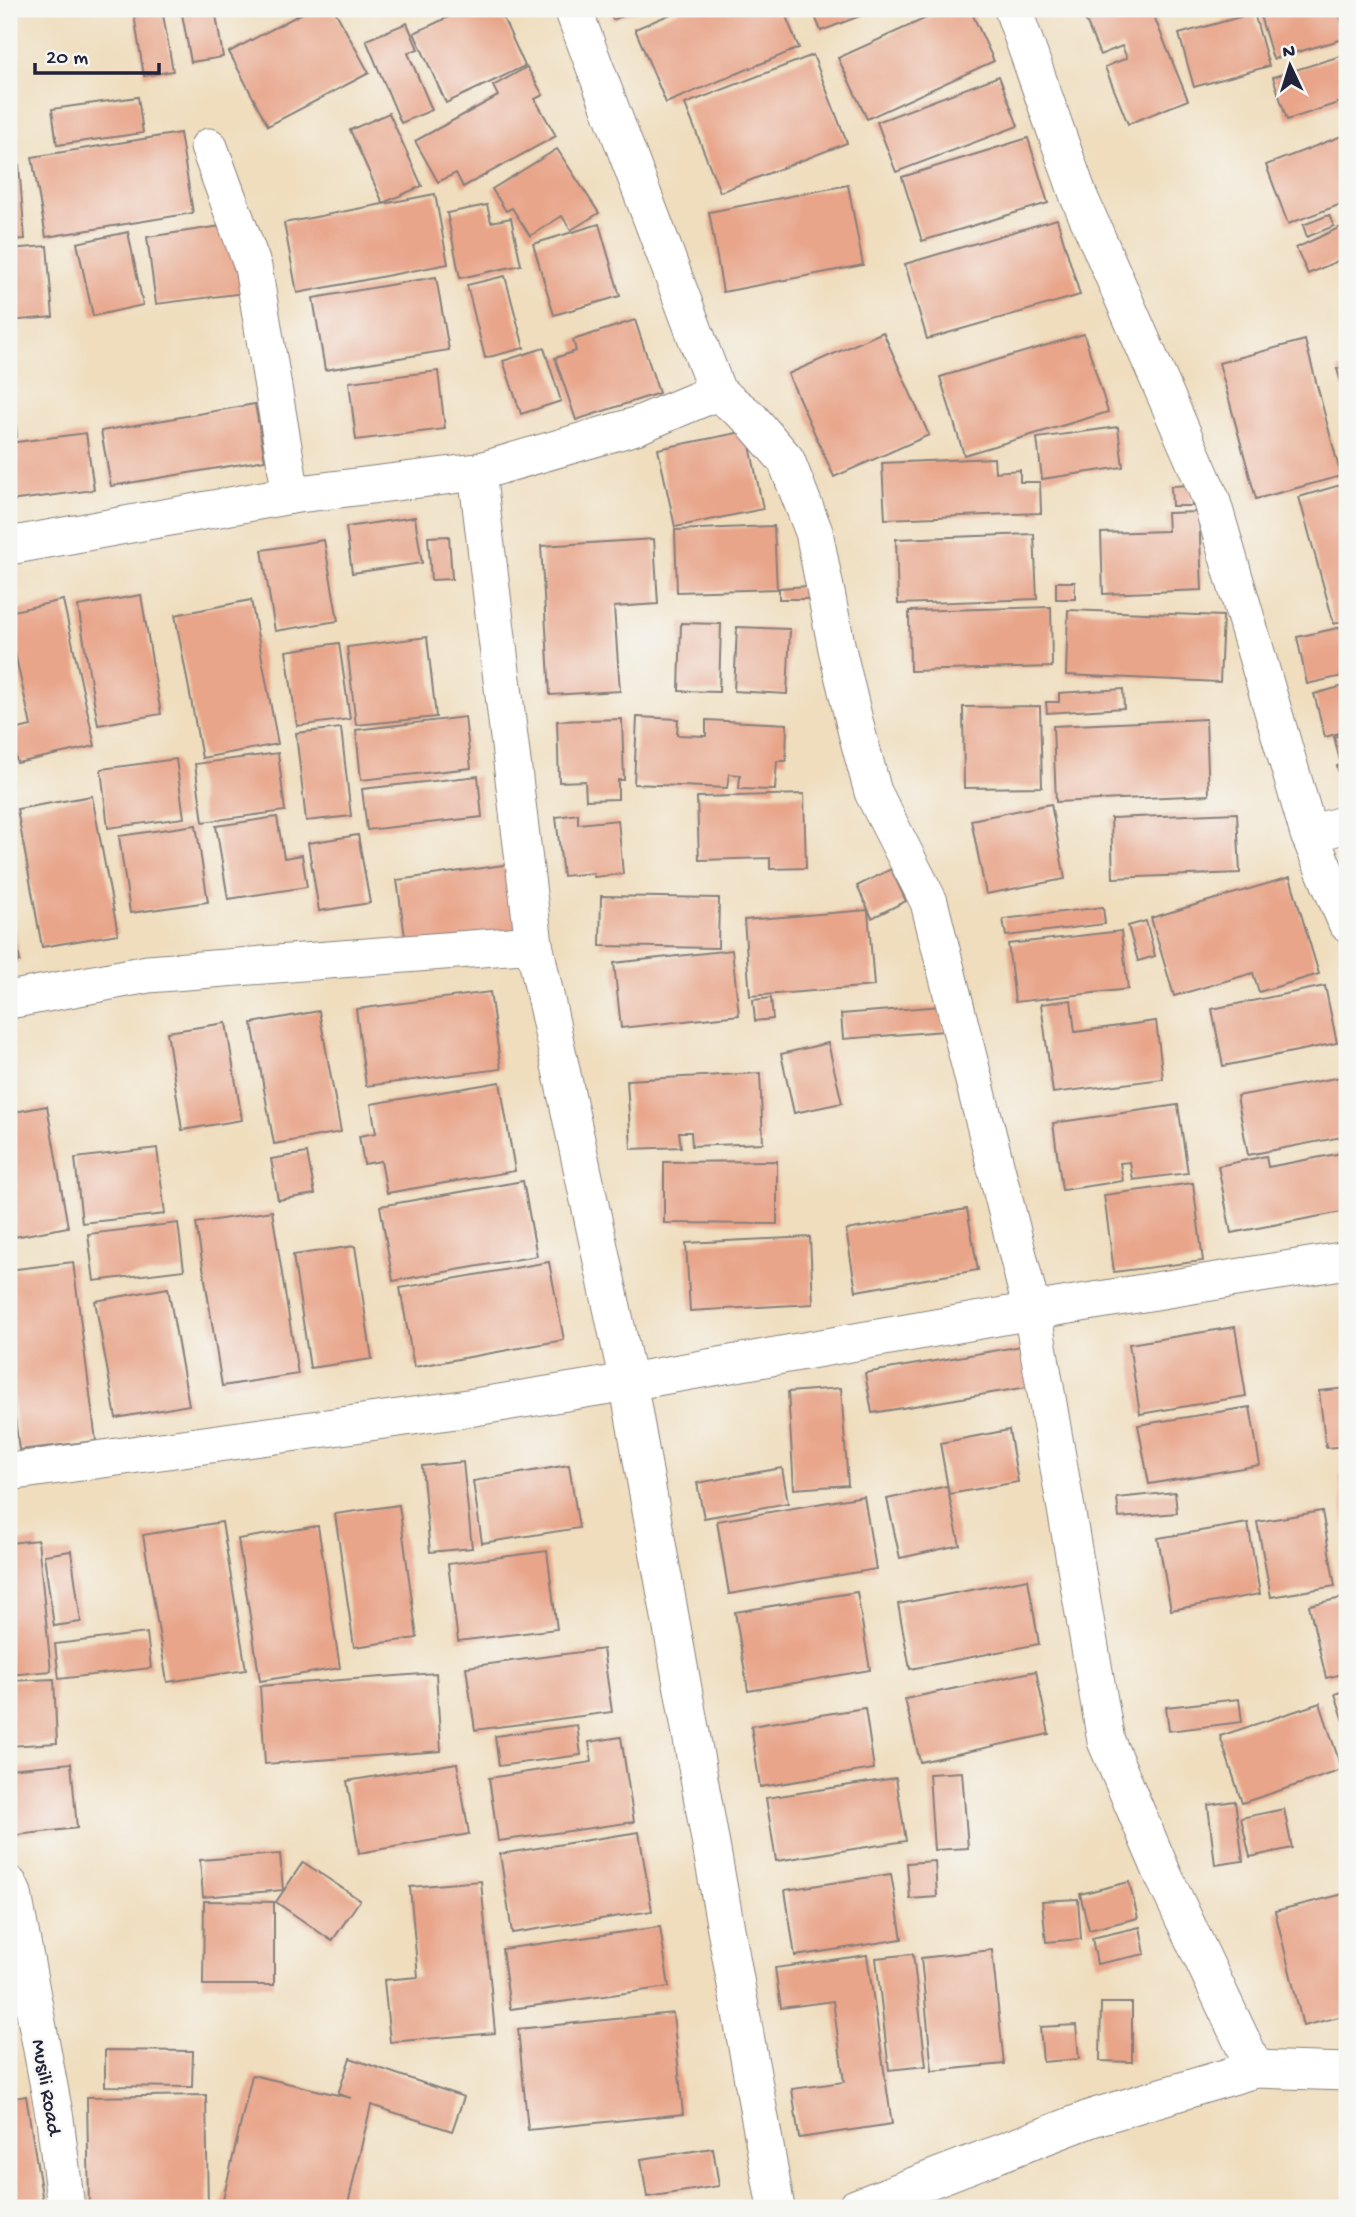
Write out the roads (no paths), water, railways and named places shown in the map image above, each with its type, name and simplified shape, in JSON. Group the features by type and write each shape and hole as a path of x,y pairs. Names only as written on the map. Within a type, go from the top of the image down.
{"street":[{"path":"573,9 717,392 749,417 786,460 814,532 837,649 873,792 929,902 1032,1311 1106,1741 1164,1877 1255,2069"},
{"path":"1013,9 1079,197 1211,499 1309,834 1347,923"},
{"path":"209,147 253,267 292,495"},
{"path":"9,546 292,495 477,472 636,426 717,392"},
{"path":"477,472 534,944 628,1382 776,2208"},
{"path":"1309,834 1347,824"},
{"path":"9,1000 148,974 534,944"},
{"path":"9,1472 628,1382 1032,1311 1347,1260"},
{"name":"Musili Road","path":"9,1885 13,1894 55,2119 66,2208"},
{"path":"856,2208 1092,2118 1255,2069 1347,2071"}]}
